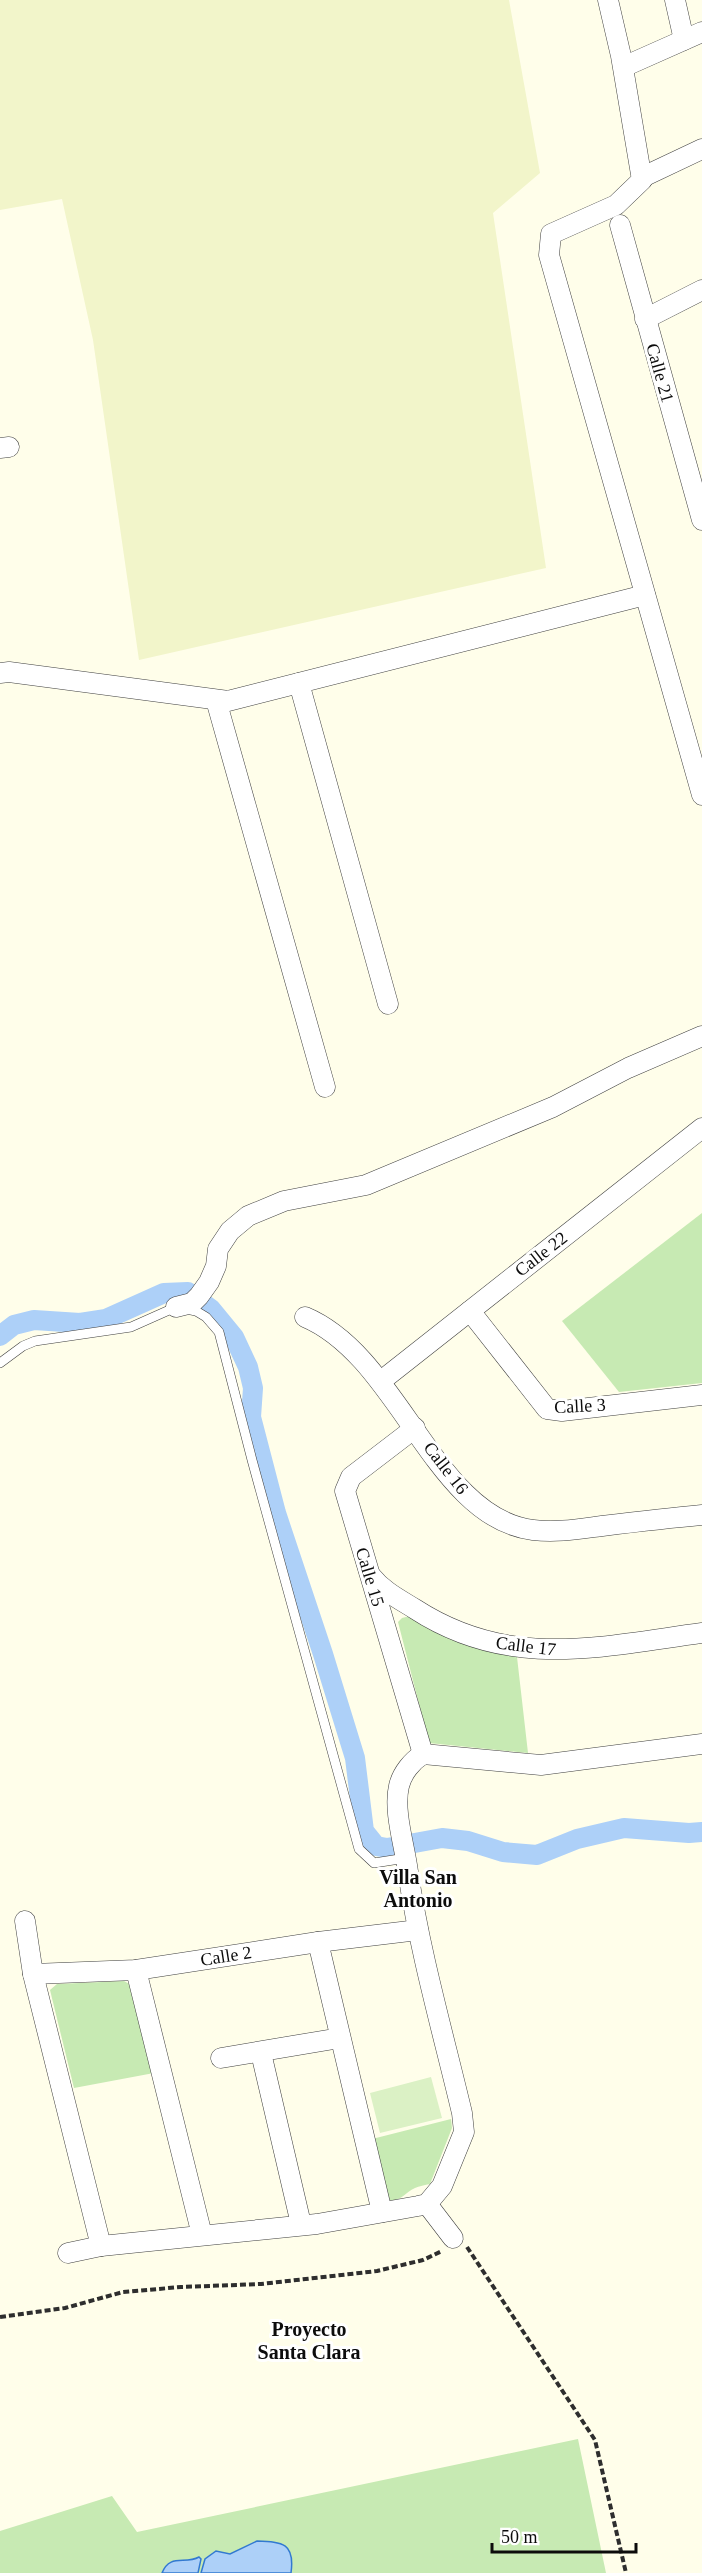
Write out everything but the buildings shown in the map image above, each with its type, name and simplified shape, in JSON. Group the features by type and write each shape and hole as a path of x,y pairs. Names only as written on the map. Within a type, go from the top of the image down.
{"street":[{"path":"608,0 621,56 642,180 616,206 551,234 549,255 702,795"},
{"path":"630,64 693,36 675,0"},
{"path":"647,175 702,149"},
{"name":"Calle 21","path":"620,225 702,520"},
{"path":"645,319 702,290"},
{"path":"0,673 9,672 228,701 645,595"},
{"path":"299,683 388,1004"},
{"path":"216,700 325,1087"},
{"path":"189,1302 209,1282 216,1266 218,1249 230,1231 248,1216 284,1201 366,1185 553,1107 628,1068 702,1036"},
{"name":"Calle 22","path":"381,1381 702,1128"},
{"name":"Calle 3","path":"470,1311 547,1409 562,1411 702,1395"},
{"name":"Calle 16","path":"305,1317 338,1335 381,1381 459,1488 479,1507 512,1526 535,1531 557,1531 702,1515"},
{"name":"Calle 15","path":"414,1428 358,1471 345,1486 346,1497 423,1754"},
{"name":"Calle 17","path":"369,1574 392,1595 427,1617 471,1636 509,1647 573,1650 702,1633"},
{"path":"68,2253 101,2246 317,2224 427,2204 442,2186 464,2132 462,2113 418,1930 399,1811 399,1786 411,1764 423,1754 541,1765 702,1744"},
{"path":"25,1921 33,1974 101,2246"},
{"name":"Calle 2","path":"33,1974 136,1970 318,1942 418,1930"},
{"path":"318,1942 382,2212"},
{"path":"136,1970 202,2235"},
{"path":"221,2058 340,2038"},
{"path":"261,2053 301,2224"},
{"path":"427,2204 453,2244"}],"lane":[{"path":"0,1363 23,1346 35,1341 132,1326 189,1302 196,1311 213,1324 224,1342 252,1460 359,1849 374,1863 405,1851"}],"path":[{"path":"0,2317 65,2308 123,2292 261,2284 377,2271 423,2260 453,2244 594,2440 626,2573"}],"green space":[{"path":"0,0 509,0 540,173 493,213 546,568 139,660 93,340 62,199 0,210"},
{"path":"702,1213 702,1383 619,1392 562,1321"},
{"path":"410,1616 482,1649 517,1657 528,1753 429,1743 398,1622"},
{"path":"124,1981 131,1985 154,2073 74,2088 50,1990 57,1984"},
{"path":"431,2077 442,2118 380,2133 370,2093"},
{"path":"451,2119 452,2128 430,2184 415,2188 396,2200 387,2200 372,2139"},
{"path":"578,2439 606,2573 0,2573 0,2531 112,2496 137,2532"}],"water":[{"path":"257,2541 274,2542 285,2546 291,2555 291,2573 201,2573 205,2559 216,2551 230,2554"},
{"path":"199,2557 201,2559 198,2573 162,2573 169,2563"}],"waterway":[{"path":"0,1336 14,1325 34,1320 80,1323 106,1319 164,1293 188,1292 211,1309 234,1337 248,1367 253,1388 251,1417 276,1513 355,1758 364,1831 376,1846 387,1848 442,1838 468,1841 503,1852 537,1855 577,1839 624,1828 702,1832"}],"district":[{"name":"Villa San Antonio","path":"418,1888"},
{"name":"Proyecto Santa Clara","path":"309,2340"}]}
